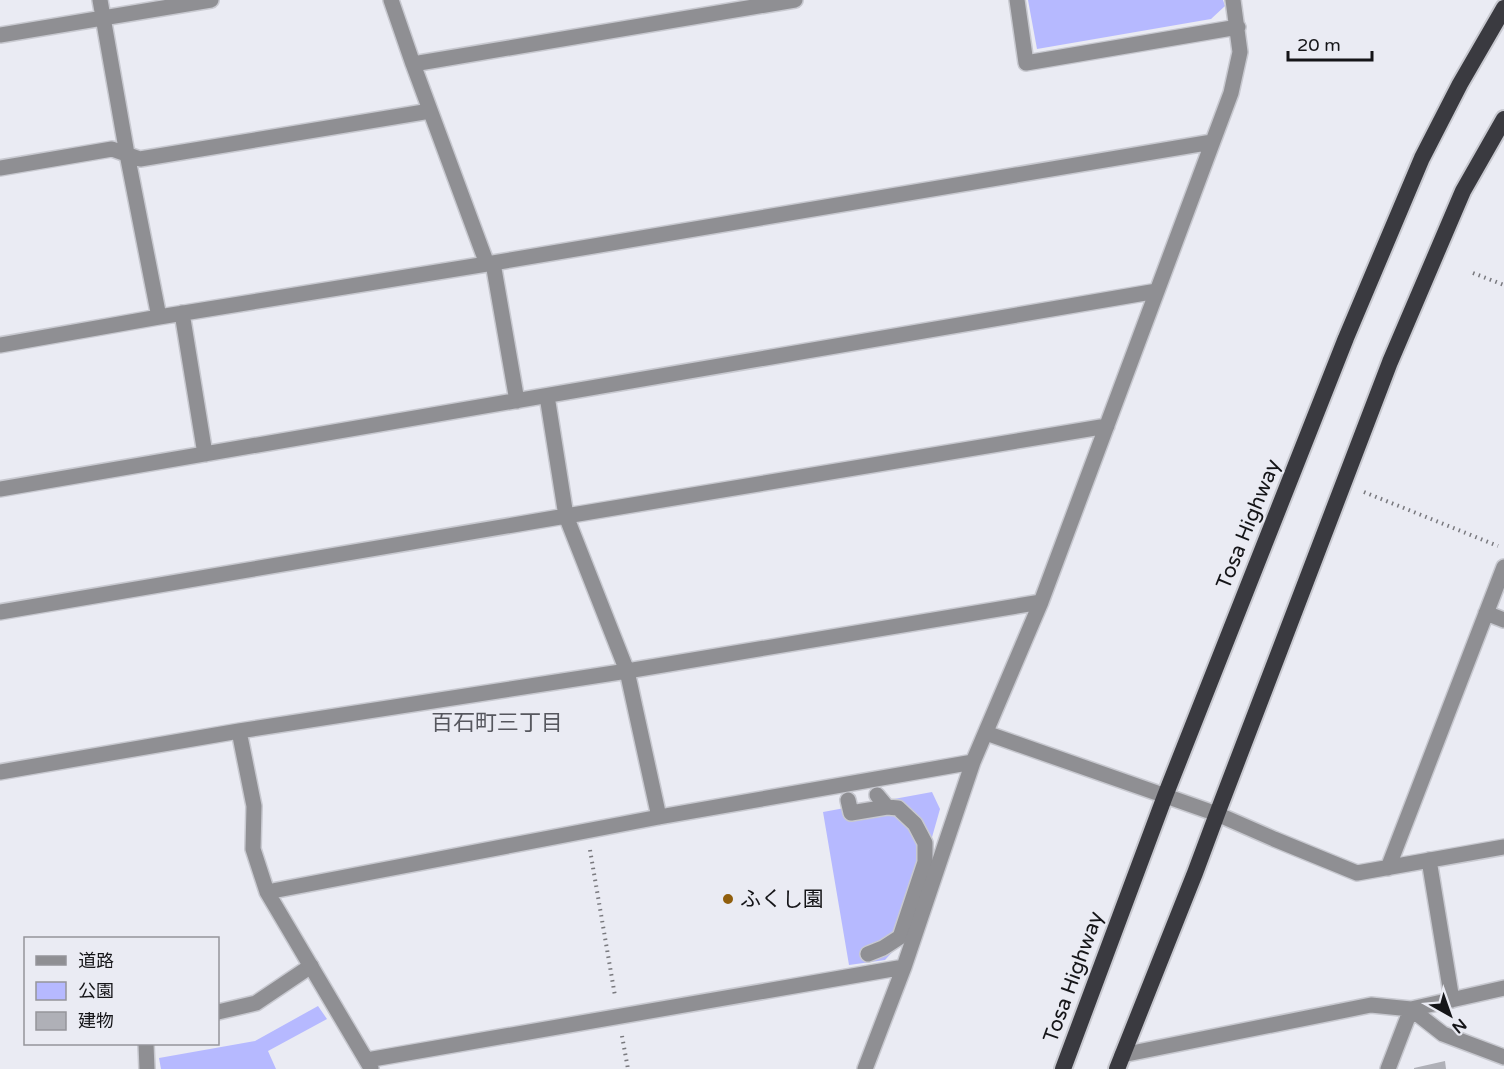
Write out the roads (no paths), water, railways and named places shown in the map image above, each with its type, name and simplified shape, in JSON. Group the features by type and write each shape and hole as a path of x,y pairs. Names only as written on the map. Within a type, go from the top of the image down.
{"highway":[{"name":"Tosa Highway","path":"1063,1069 1165,796 1346,338 1422,158 1460,84 1504,8"},
{"path":"1119,1062 1195,873 1390,362 1463,191 1504,119"}],"street":[{"path":"100,0 159,317"},
{"path":"0,35 211,0"},
{"path":"391,0 430,111 490,264 517,401"},
{"path":"413,64 753,4 795,0"},
{"path":"1017,0 1026,63 1238,27"},
{"path":"865,1069 904,967 973,762 1041,602 1231,93 1240,52 1233,0"},
{"path":"0,168 112,149 140,159 430,111"},
{"path":"0,345 1212,142"},
{"path":"0,489 1157,291"},
{"path":"182,313 205,454"},
{"path":"547,396 566,516 627,671 659,817"},
{"path":"0,612 1107,426"},
{"path":"1388,868 1504,567"},
{"path":"0,772 239,731 627,671 1041,602"},
{"path":"1486,614 1504,620"},
{"path":"239,731 254,806 254,849 267,892 369,1064 619,1016 904,967"},
{"path":"986,733 1217,814 1357,873 1504,847"},
{"path":"267,892 659,817 973,762"},
{"path":"848,800 851,813 882,801 898,808 915,824 925,843 925,862 900,937 868,954"},
{"path":"1429,860 1452,1000"},
{"path":"219,1012 256,1003 311,966"},
{"path":"1119,1062 1371,1005 1411,1009 1504,988"},
{"path":"1411,1009 1443,1034 1504,1057"},
{"path":"1388,1069 1411,1009"},
{"path":"146,1045 147,1069"}],"place":[{"name":"ふくし園","path":"728,899"}],"district":[{"name":"百石町三丁目","path":"497,722"}]}
